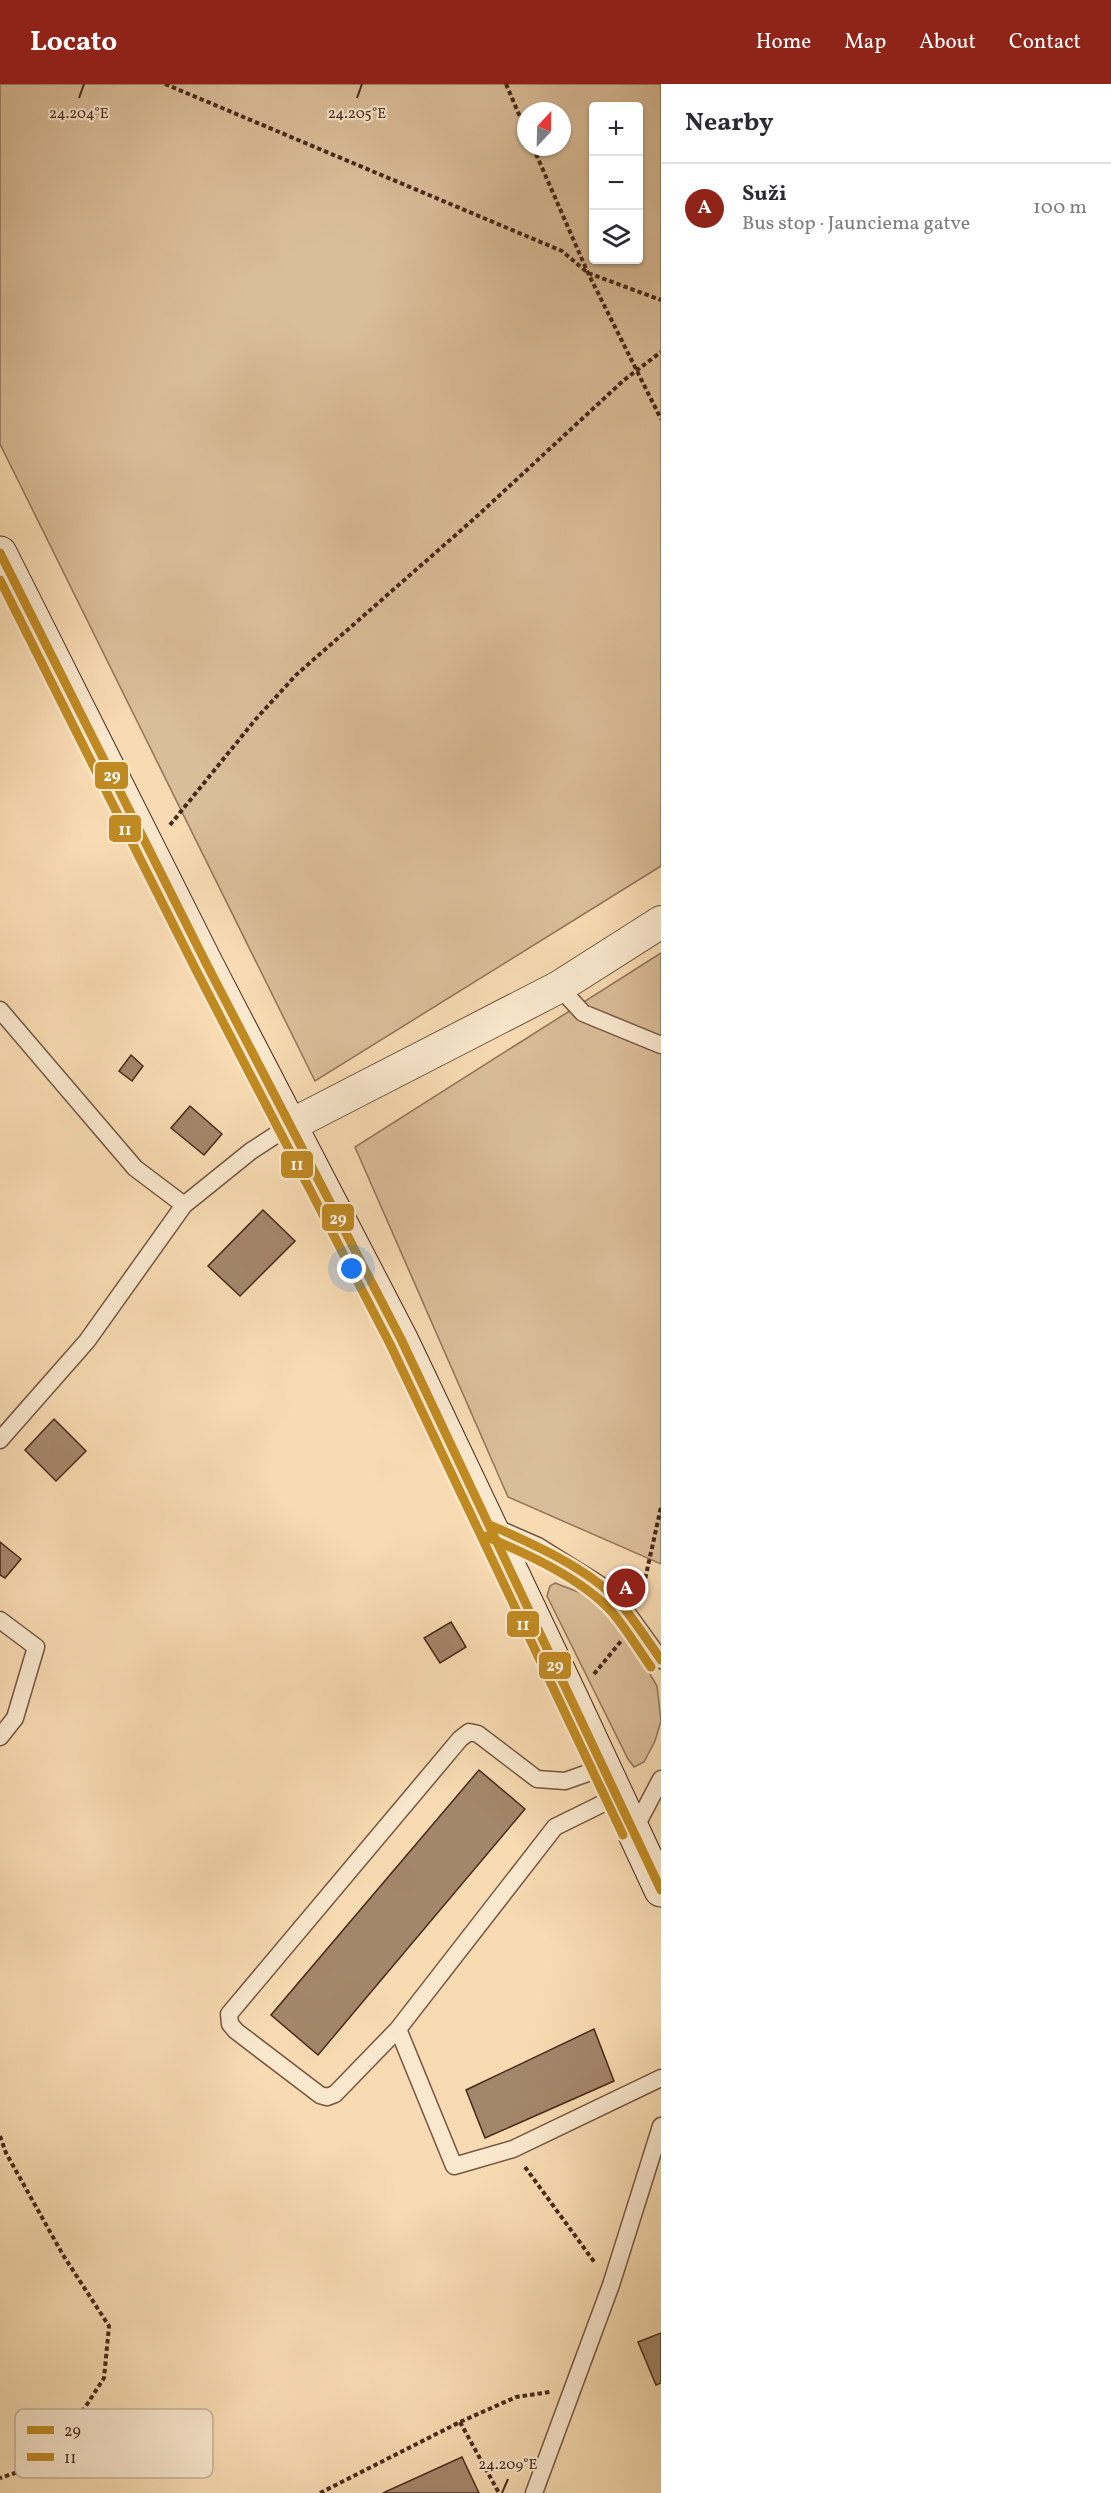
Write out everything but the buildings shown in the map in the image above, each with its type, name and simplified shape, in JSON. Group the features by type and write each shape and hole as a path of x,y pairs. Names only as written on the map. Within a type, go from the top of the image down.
{"main road":[{"path":"0,553 401,1339 661,1890"}],"street":[{"path":"291,1125 559,987 661,922"}],"lane":[{"path":"559,987 583,1012 661,1045"},
{"path":"0,1010 135,1168 184,1205"},
{"path":"0,1440 87,1341 184,1205 251,1150 291,1125"},
{"path":"490,1525 538,1546 599,1584 620,1603 661,1660"},
{"path":"0,1620 36,1647 15,1718 0,1737"},
{"path":"469,1732 478,1734 537,1779 611,1781 555,1827 399,2029 335,2094 327,2097 320,2095 230,2024 229,2014 460,1739 469,1732"},
{"path":"634,1830 661,1779"},
{"path":"399,2029 454,2166 513,2149 661,2078"},
{"path":"534,2493 611,2285 661,2126"}],"path":[{"path":"165,84 562,251 588,273 661,300"},
{"path":"506,84 517,110"},
{"path":"537,156 588,273 661,419"},
{"path":"148,846 180,816 255,720 296,675 474,518 624,380 661,352"},
{"path":"0,2136 6,2153 63,2254 109,2326 104,2378 84,2409"},
{"path":"513,2149 611,2285"},
{"path":"320,2493 460,2422 516,2397 540,2392 571,2393"},
{"path":"460,2422 499,2493"},
{"path":"0,2478 15,2473"}],"shaded area":[{"path":"0,84 661,84 661,866 315,1081 0,444"},
{"path":"661,953 661,1564 508,1497 355,1147"},
{"path":"555,1583 581,1593 620,1623 657,1686 661,1721 655,1741 644,1762 634,1767 547,1596 550,1586"}],"transit line":[{"name":"29","path":"0,553 207,965 401,1339 661,1890"},
{"name":"11","path":"0,580 196,970 390,1344 623,1835"},
{"name":"29","path":"490,1525 559,1558 593,1579 620,1603 661,1660"},
{"name":"11","path":"485,1536 552,1568 599,1599 627,1631 651,1667"}],"place":[{"name":"Suži","path":"626,1588"}]}
